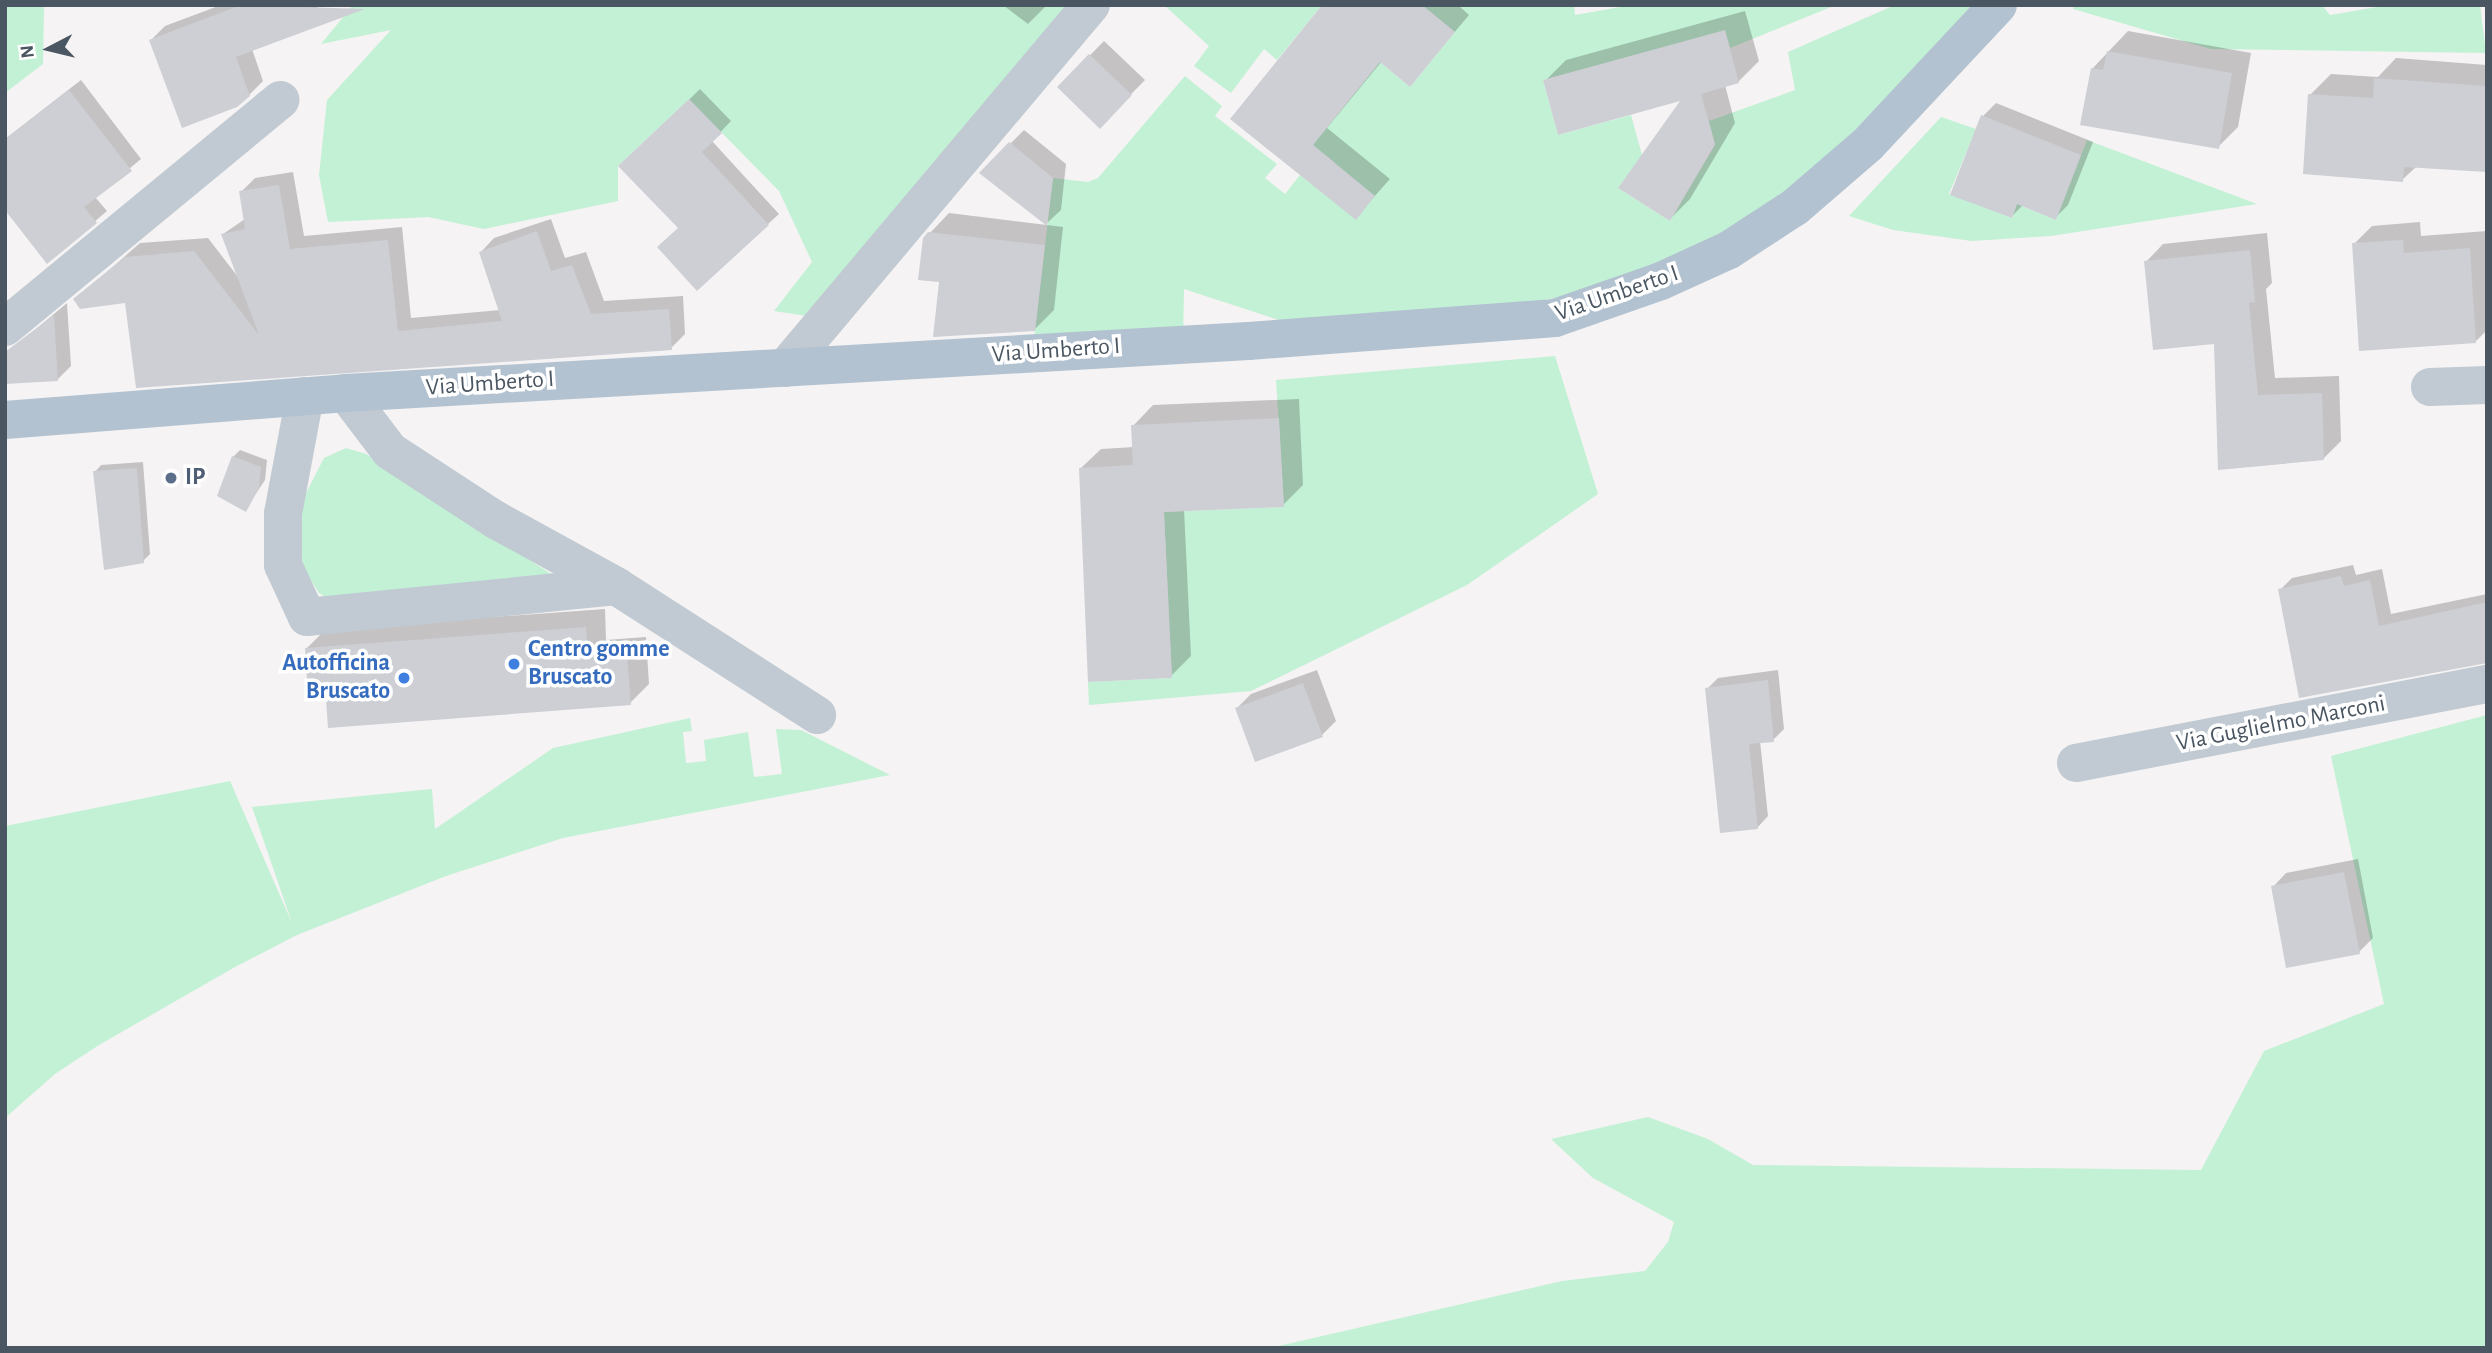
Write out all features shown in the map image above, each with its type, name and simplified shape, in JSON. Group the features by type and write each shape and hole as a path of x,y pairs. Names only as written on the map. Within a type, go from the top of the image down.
{"main road":[{"name":"Via Umberto I","path":"5,420 346,393 785,368 1555,318 1661,281 1729,250 1795,207 1868,144 1998,5"}],"street":[{"path":"785,368 1091,5"},
{"path":"5,327 281,100"},
{"path":"2430,387 2487,385"},
{"path":"346,393 390,451 496,520 616,586 817,715"},
{"path":"305,396 283,513 283,565 307,617 616,586"},
{"name":"Via Guglielmo Marconi","path":"2076,763 2487,684"}],"green space":[{"path":"5,5 44,5 43,64 5,93"},
{"path":"353,5 1069,5 807,316 774,311 812,262 779,191 689,99 618,166 618,201 484,229 428,217 328,222 319,175 327,100 391,30 321,44"},
{"path":"1164,5 1322,5 1277,60 1264,49 1231,93 1194,66 1209,46"},
{"path":"1422,5 1574,5 1575,15 1632,5 1836,5 1730,48 1725,31 1543,80 1558,135 1631,115 1642,155 1618,188 1670,221 1715,145 1709,121 1795,90 1788,52 1895,5 1976,5 1825,161 1760,217 1593,291 1538,301 1288,323 1184,289 1183,344 1033,348 1053,178 1088,182 1098,178 1185,76 1222,106 1215,116 1277,164 1265,178 1285,194 1300,175 1315,186 1334,162 1313,145 1374,57 1410,87 1455,32"},
{"path":"2075,5 2322,5 2330,15 2389,5 2480,5 2486,53 2211,49 2073,9"},
{"path":"1941,117 1976,129 1949,194 2012,218 2017,204 2056,220 2087,140 2257,204 2051,236 1972,241 1893,230 1849,216"},
{"path":"1555,356 1598,494 1467,585 1251,691 1089,705 1088,682 1172,678 1164,512 1284,507 1276,380"},
{"path":"346,448 366,454 559,579 327,598 319,593 303,568 298,509 324,458"},
{"path":"2487,715 2487,1348 1270,1348 1562,1281 1645,1271 1668,1242 1674,1222 1593,1178 1551,1139 1648,1117 1708,1139 1753,1165 2201,1170 2264,1051 2384,1004 2331,756"},
{"path":"690,718 692,731 683,732 686,763 706,761 704,740 748,732 754,777 782,774 776,729 801,730 890,775 563,838 446,876 297,935 235,967 99,1045 55,1074 5,1118 5,826 230,781 292,923 252,807 432,789 435,829 553,748"}],"building":[{"path":"241,5 365,9 236,57 250,96 237,107 182,128 149,40"},
{"path":"1322,5 1422,5 1455,32 1410,87 1380,62 1313,145 1375,196 1356,220 1230,119"},
{"path":"1725,30 1739,83 1701,94 1715,144 1670,221 1618,188 1680,101 1558,135 1543,80"},
{"path":"2107,51 2232,73 2219,149 2080,125 2091,68 2103,70"},
{"path":"1089,54 1132,95 1100,129 1057,87"},
{"path":"2374,78 2487,86 2487,172 2404,167 2403,182 2303,174 2308,94 2373,98"},
{"path":"69,90 132,171 84,207 97,223 47,264 5,210 5,139"},
{"path":"689,99 722,133 702,152 769,225 697,291 657,247 678,228 618,166"},
{"path":"1981,115 2081,155 2056,220 2017,204 2012,218 1950,195"},
{"path":"1009,142 1053,178 1047,226 979,173"},
{"path":"279,185 290,249 388,240 398,331 502,321 479,252 537,231 551,271 572,265 591,314 669,309 672,350 136,388 125,303 80,309 73,299 125,257 194,251 259,335 221,234 245,229 239,191"},
{"path":"928,232 1045,245 1035,331 933,337 939,282 918,280 923,238"},
{"path":"2403,240 2404,253 2470,248 2476,343 2359,351 2352,243"},
{"path":"2250,250 2255,302 2249,303 2258,395 2322,393 2324,460 2218,470 2214,344 2153,350 2144,261"},
{"path":"54,315 58,381 5,384 5,352"},
{"path":"1279,418 1284,507 1164,512 1172,678 1088,682 1079,468 1133,465 1131,425"},
{"path":"232,456 261,467 259,488 246,512 217,496"},
{"path":"137,468 144,563 104,570 93,471"},
{"path":"2341,576 2344,586 2370,580 2379,626 2487,602 2487,663 2299,698 2278,589"},
{"path":"586,627 588,659 627,655 631,705 328,728 326,699 308,700 305,648"},
{"path":"1768,680 1774,742 1749,744 1758,829 1720,833 1705,688"},
{"path":"1303,683 1323,737 1255,762 1235,708"},
{"path":"2344,872 2360,954 2286,968 2271,886"}],"place":[{"name":"IP","path":"171,478"},
{"name":"Centro gomme Bruscato","path":"514,664"},
{"name":"Autofficina Bruscato","path":"404,678"}]}
